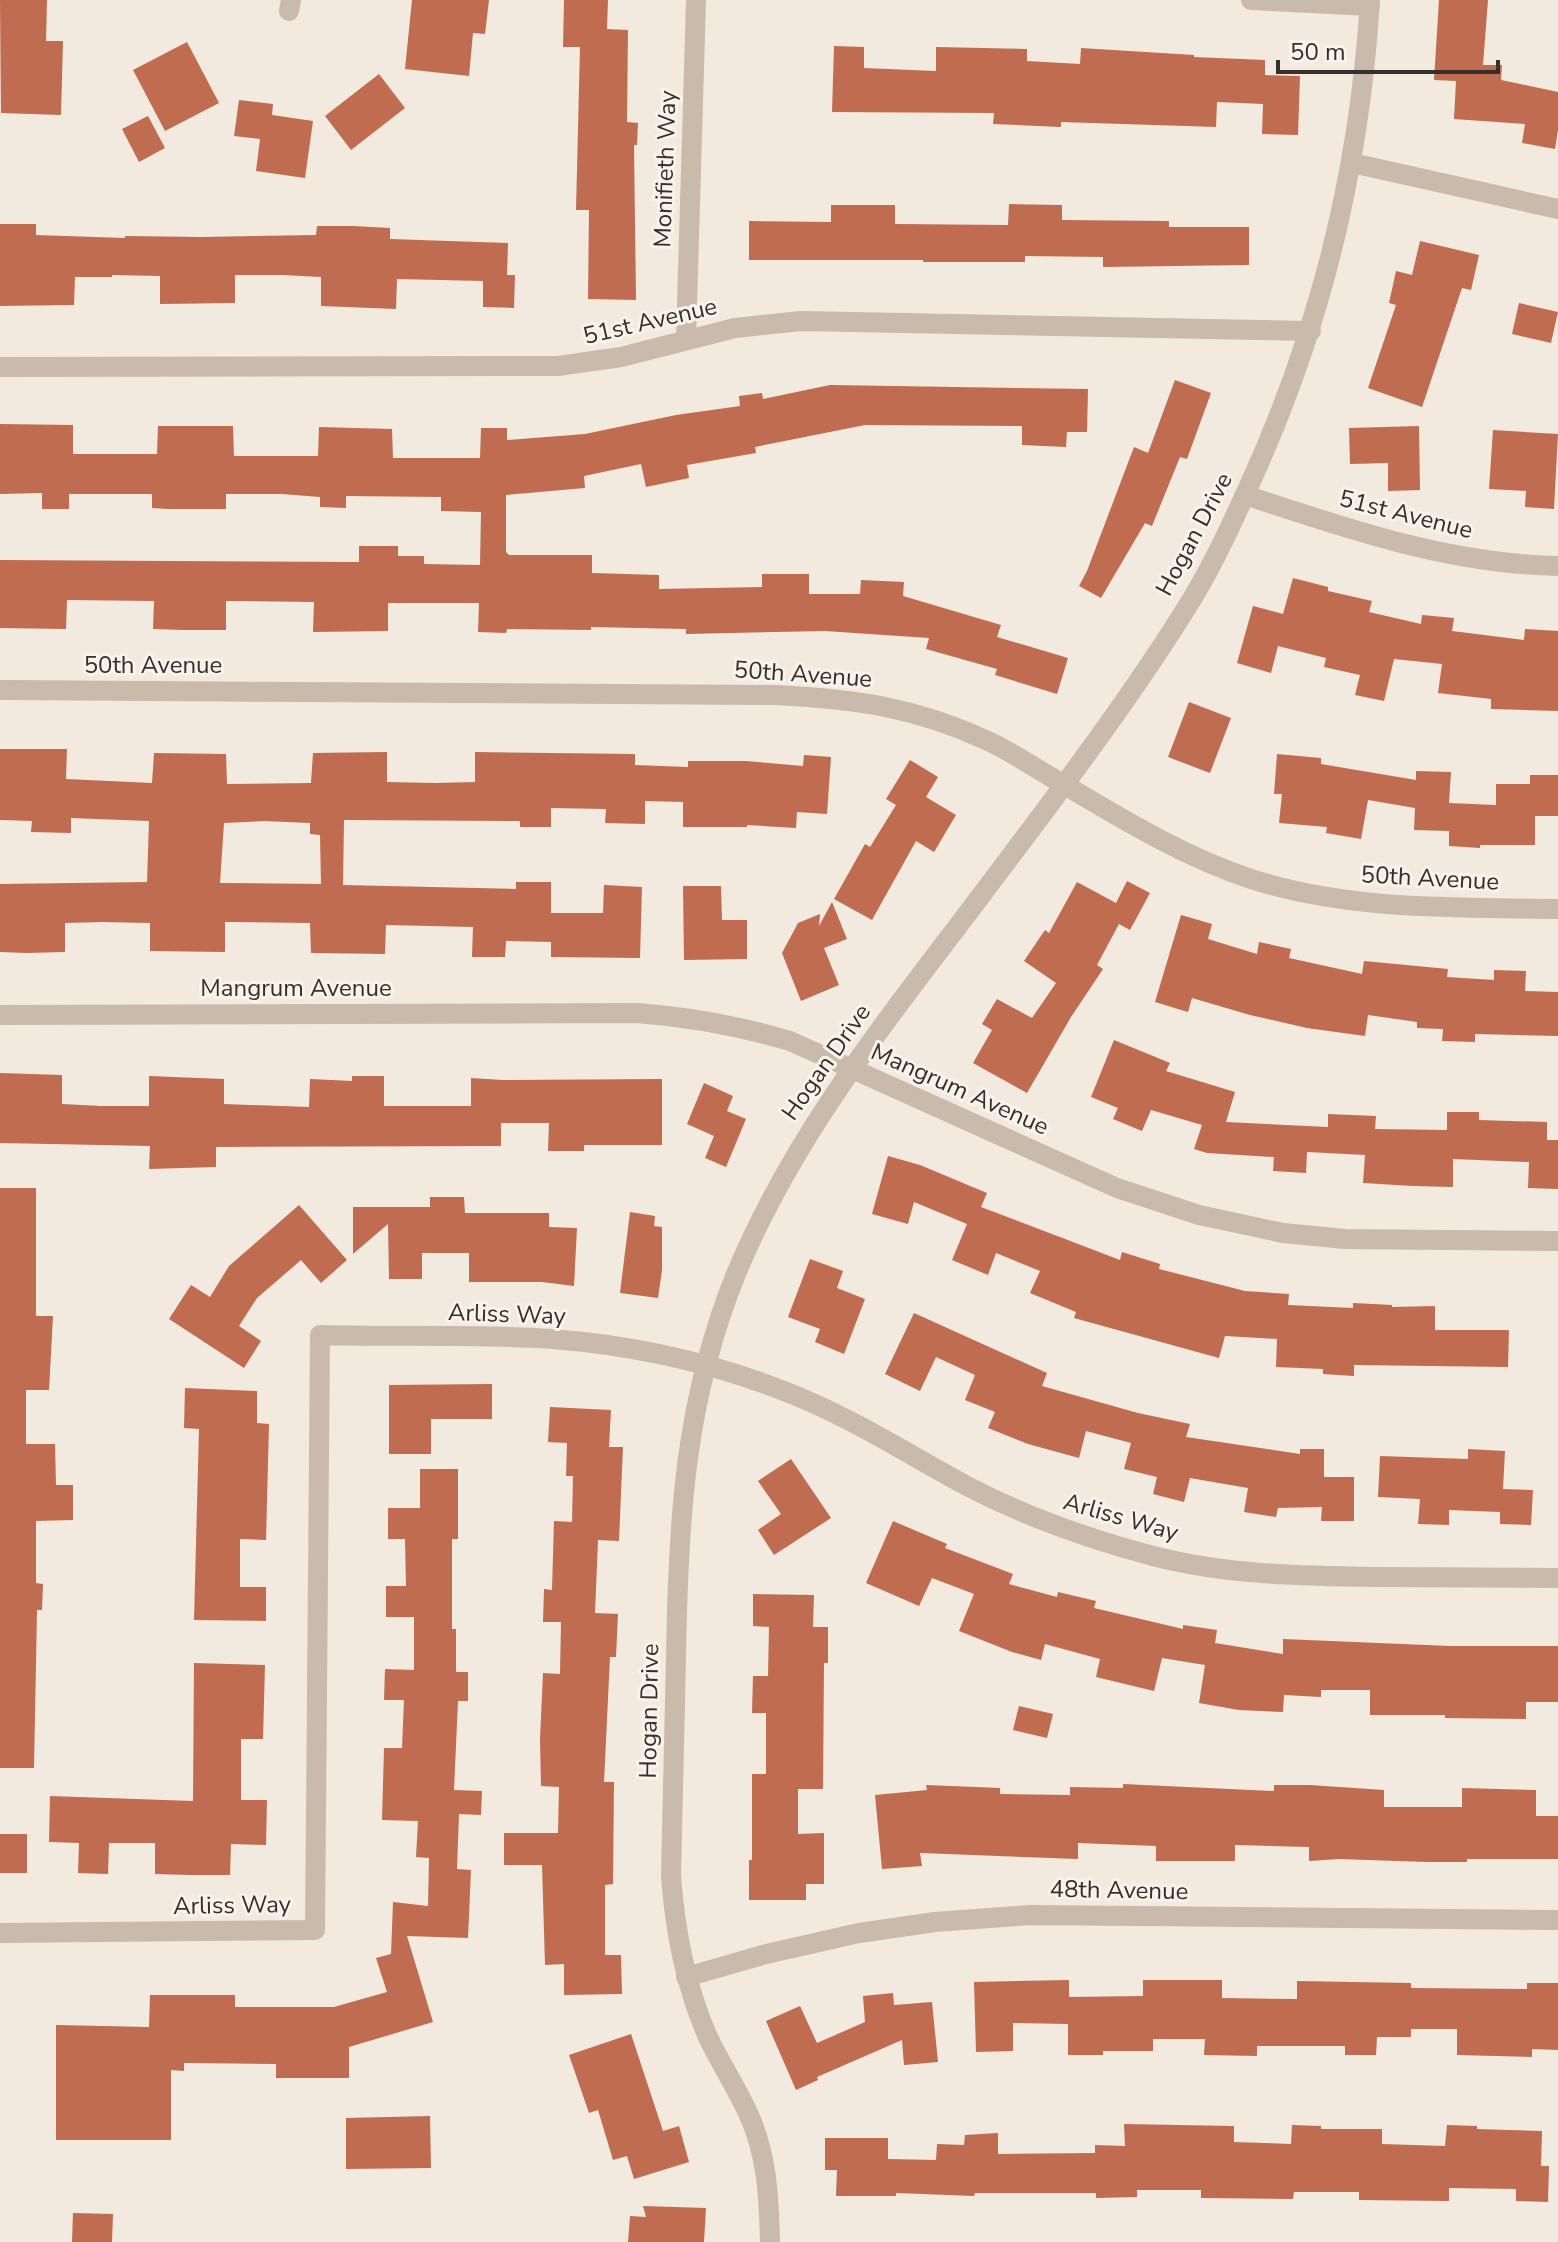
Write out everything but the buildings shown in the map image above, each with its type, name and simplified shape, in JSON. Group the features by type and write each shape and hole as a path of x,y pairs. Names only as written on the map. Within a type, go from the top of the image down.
{"street":[{"name":"Monifieth Way","path":"686,339 696,0"},
{"path":"1251,0 1370,3"},
{"name":"Hogan Drive","path":"770,2242 769,2198 762,2155 749,2114 707,2035 686,1977 674,1923 671,1876 678,1538 687,1449 706,1365 734,1278 764,1211 800,1146 852,1068 1064,785 1193,597 1245,495 1280,418 1311,331 1352,163 1370,3"},
{"path":"1352,163 1558,209"},
{"name":"51st Avenue","path":"0,367 558,366 621,357 735,328 801,321 1311,331"},
{"name":"51st Avenue","path":"1245,495 1397,543 1481,559 1558,566"},
{"name":"50th Avenue","path":"0,690 824,697 910,711 991,742 1183,853 1251,879 1322,897 1394,906 1558,909"},
{"name":"Mangrum Avenue","path":"0,1015 652,1014 737,1025 790,1041 1117,1188 1199,1215 1283,1233 1345,1239 1558,1241"},
{"name":"Arliss Way","path":"0,1933 315,1930 320,1335 551,1339 635,1350 706,1365 783,1391 860,1425 968,1487 1029,1515 1092,1539 1157,1557 1224,1570 1292,1576 1558,1578"},
{"name":"48th Avenue","path":"686,1977 766,1954 859,1933 935,1922 1030,1915 1558,1920"}]}
